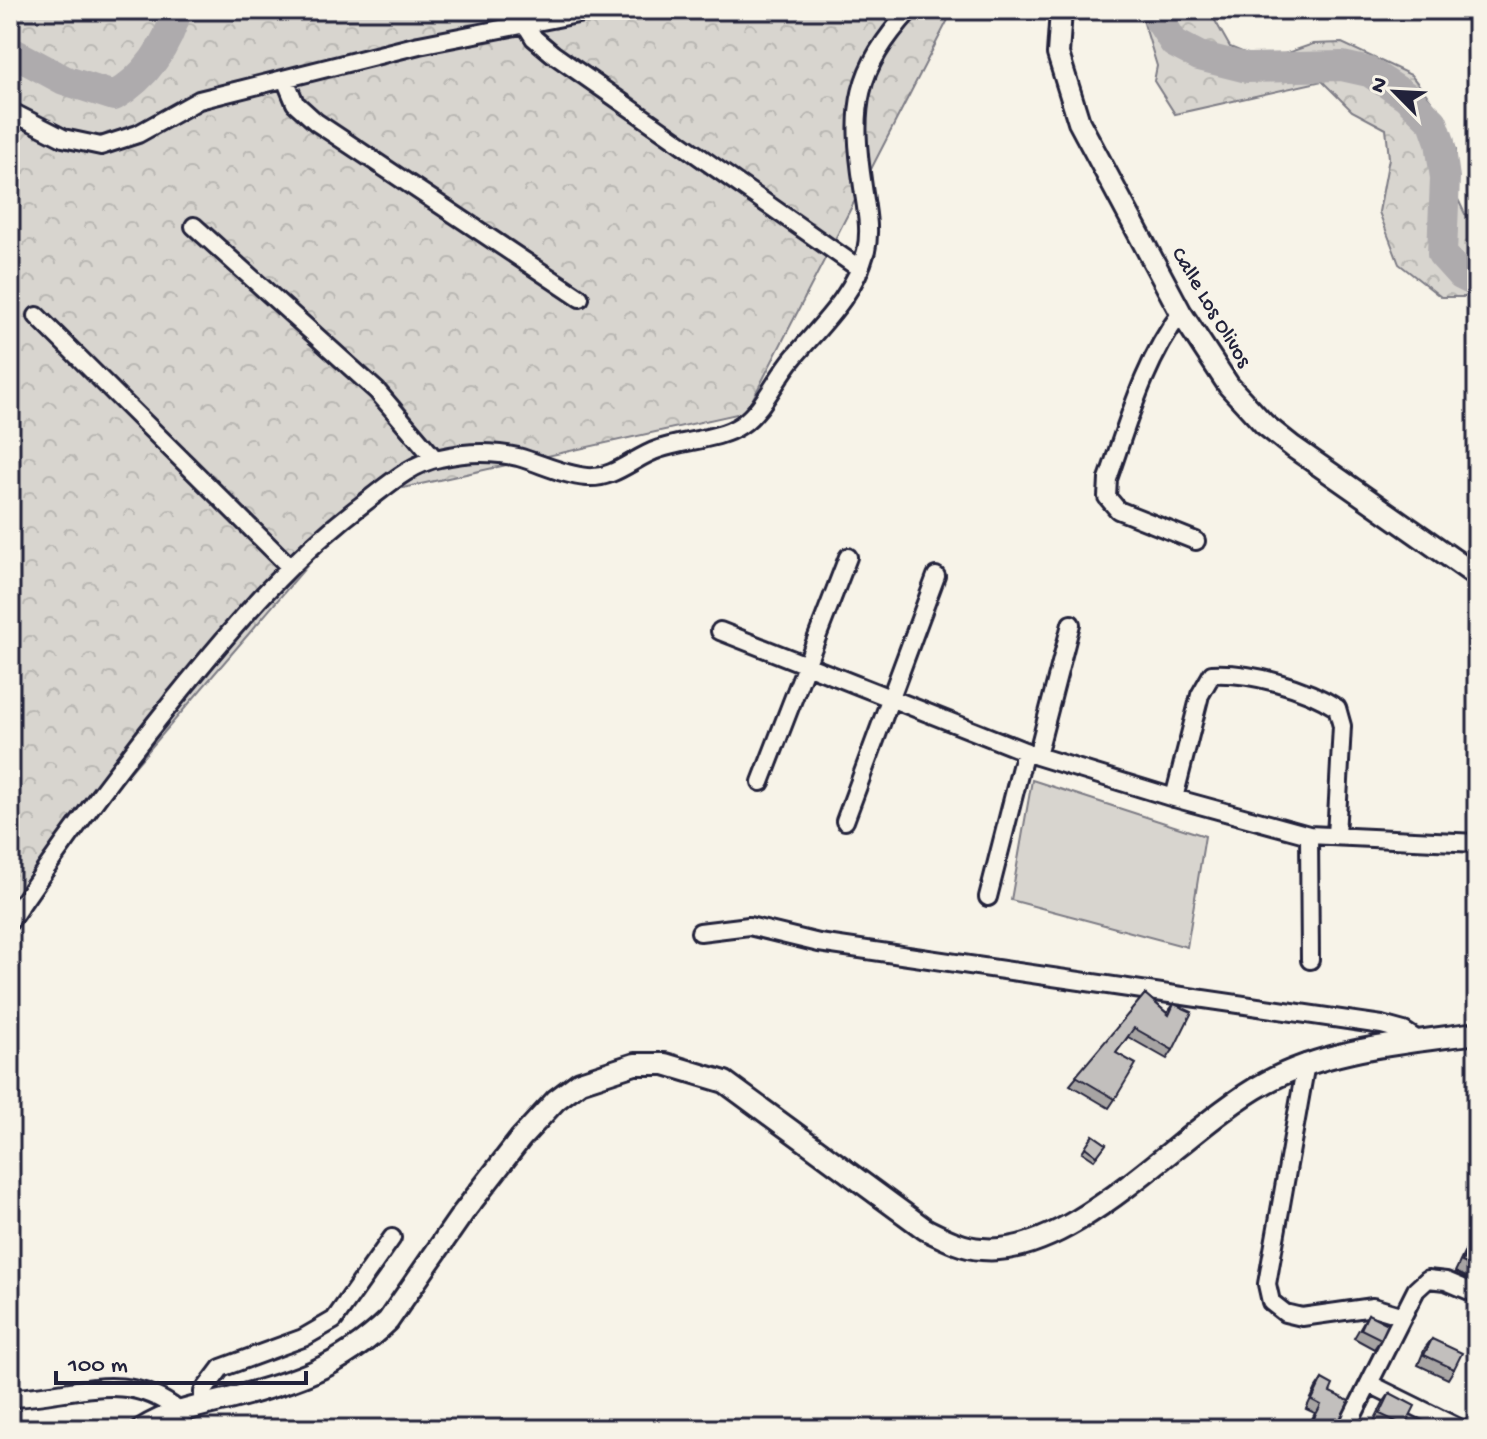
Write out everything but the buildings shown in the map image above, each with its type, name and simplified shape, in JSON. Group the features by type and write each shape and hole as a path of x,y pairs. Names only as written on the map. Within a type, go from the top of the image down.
{"street":[{"path":"10,111 63,138 101,146 138,134 199,100 524,22 598,10"},
{"path":"10,921 104,787 237,621 318,537 393,480 434,458 473,452 515,456 581,476 598,477 656,449 741,426 795,356 827,323 860,269 867,247 868,222 857,116 864,76 879,44 910,10"},
{"name":"Calle Los Olivos","path":"1061,10 1058,54 1079,122 1181,313 1212,364 1264,424 1448,559 1477,576"},
{"path":"524,22 534,38 553,54 860,269"},
{"path":"285,79 295,103 316,122 580,298"},
{"path":"194,226 377,391 434,458"},
{"path":"1181,313 1162,338 1148,368 1108,479 1107,497 1118,510 1196,541"},
{"path":"37,316 289,566"},
{"path":"761,782 848,557"},
{"path":"845,821 936,576"},
{"path":"988,897 1071,624"},
{"path":"720,631 1031,753 1174,798 1309,835 1477,843"},
{"path":"1174,798 1200,695 1212,674 1232,673 1320,697 1337,708 1342,726 1336,836"},
{"path":"1309,835 1310,960"},
{"path":"700,932 749,926 819,943 1382,1025 1404,1031 1419,1041"},
{"path":"142,1429 179,1411 303,1377 335,1364 361,1347 388,1321 521,1138 556,1100 580,1082 608,1071 635,1064 665,1064 725,1082 925,1229 951,1242 982,1249 1012,1248 1044,1240 1079,1220 1221,1112 1263,1083 1306,1063 1477,1033"},
{"path":"1306,1063 1267,1284 1271,1302 1285,1313 1302,1317 1373,1307 1403,1316"},
{"path":"203,1405 203,1392 221,1368 303,1338 334,1320 392,1238"},
{"path":"1346,1429 1416,1290 1428,1279 1446,1281 1477,1294"},
{"path":"1370,1384 1461,1429"},
{"path":"10,1398 113,1387 142,1388 162,1397 179,1411"}],"green space":[{"path":"10,10 953,10 746,412 367,496 10,912"},
{"path":"1140,10 1209,10 1230,47 1264,61 1313,44 1342,43 1411,75 1438,109 1456,149 1455,193 1465,214 1477,219 1477,297 1441,297 1399,264 1379,212 1389,158 1386,129 1352,111 1322,81 1175,114 1154,81 1157,66"},
{"path":"1032,780 1205,836 1187,947 1011,900"}],"waterway":[{"path":"10,51 64,80 114,96 136,80 154,60 168,36 177,10"},
{"path":"1153,10 1174,43 1199,56 1247,68 1342,66 1369,72 1406,96 1433,122 1440,142 1445,178 1442,254 1461,275 1477,283"}]}
